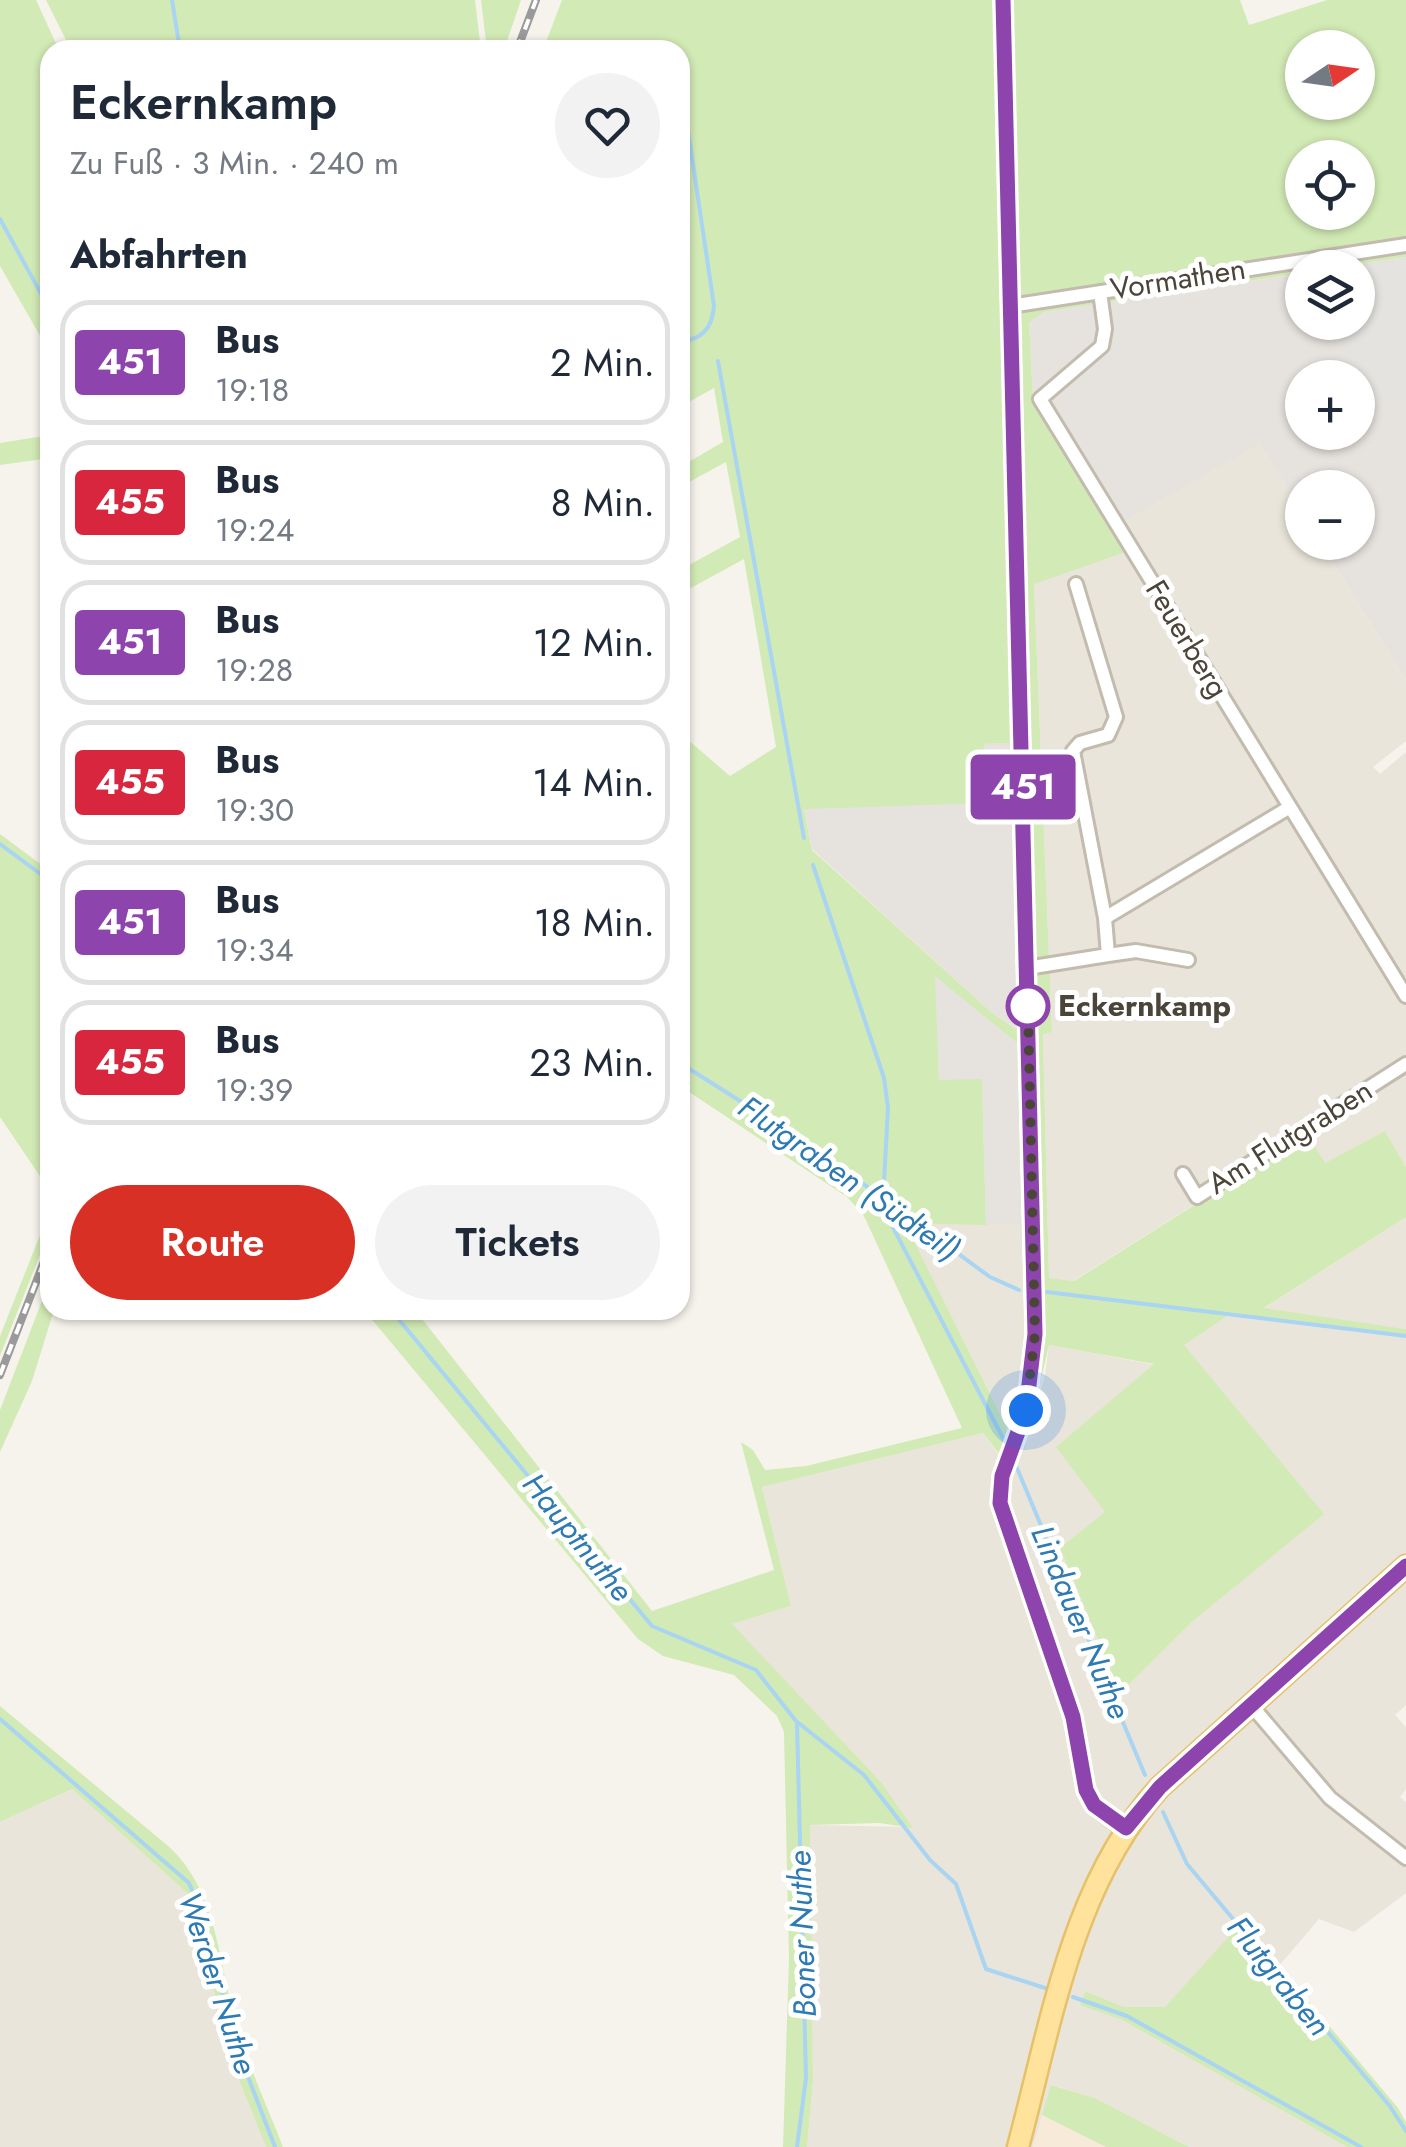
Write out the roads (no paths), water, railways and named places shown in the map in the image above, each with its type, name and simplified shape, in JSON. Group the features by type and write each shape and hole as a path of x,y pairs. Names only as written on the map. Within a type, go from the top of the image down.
{"main road":[{"path":"1018,2147 1090,1898 1126,1828 1153,1794 1406,1566"}],"street":[{"path":"1003,0 1035,1334 1020,1430 1008,1460 1000,1503 1073,1717 1086,1790 1094,1805 1126,1828"},
{"name":"Vormathen","path":"1010,306 1406,245"},
{"name":"Feuerberg","path":"1100,292 1106,329 1102,346 1040,399 1406,996"},
{"path":"1076,584 1116,717 1108,734 1080,742 1073,751 1095,848 1108,955"},
{"path":"1105,918 1290,808"},
{"path":"1027,968 1136,951 1188,960"},
{"name":"Am Flutgraben","path":"1184,1174 1197,1197 1406,1064"},
{"path":"1250,1705 1330,1798 1406,1858"}],"waterway":[{"path":"172,0 178,40"},
{"path":"690,144 714,306 704,332 690,339"},
{"name":"Hauptnuthe","path":"0,219 40,292"},
{"path":"718,361 804,838"},
{"path":"0,844 40,874"},
{"path":"813,865 884,1078 888,1108 884,1182"},
{"name":"Flutgraben (Südteil)","path":"690,1069 813,1147 990,1277 1019,1290"},
{"path":"875,1193 1004,1440"},
{"name":"Flutgraben (Südteil)","path":"1047,1292 1406,1336"},
{"name":"Hauptnuthe","path":"399,1320 652,1626 756,1670 796,1721 864,1775 930,1860 956,1884 986,1969 1048,1989"},
{"name":"Lindauer Nuthe","path":"1017,1468 1145,1775"},
{"name":"Werder Nuthe","path":"0,1719 189,1883 205,1922 235,2043 275,2147"},
{"name":"Boner Nuthe","path":"797,1723 806,2078 797,2147"},
{"name":"Flutgraben","path":"1163,1812 1187,1864 1389,2105 1406,2131"},
{"name":"Lindauer Nuthe","path":"1073,1997 1127,2016 1361,2147"}],"railway":[{"path":"521,40 536,0"},
{"path":"0,1375 40,1272"}],"place":[{"name":"Eckernkamp","path":"1028,1006"}]}
